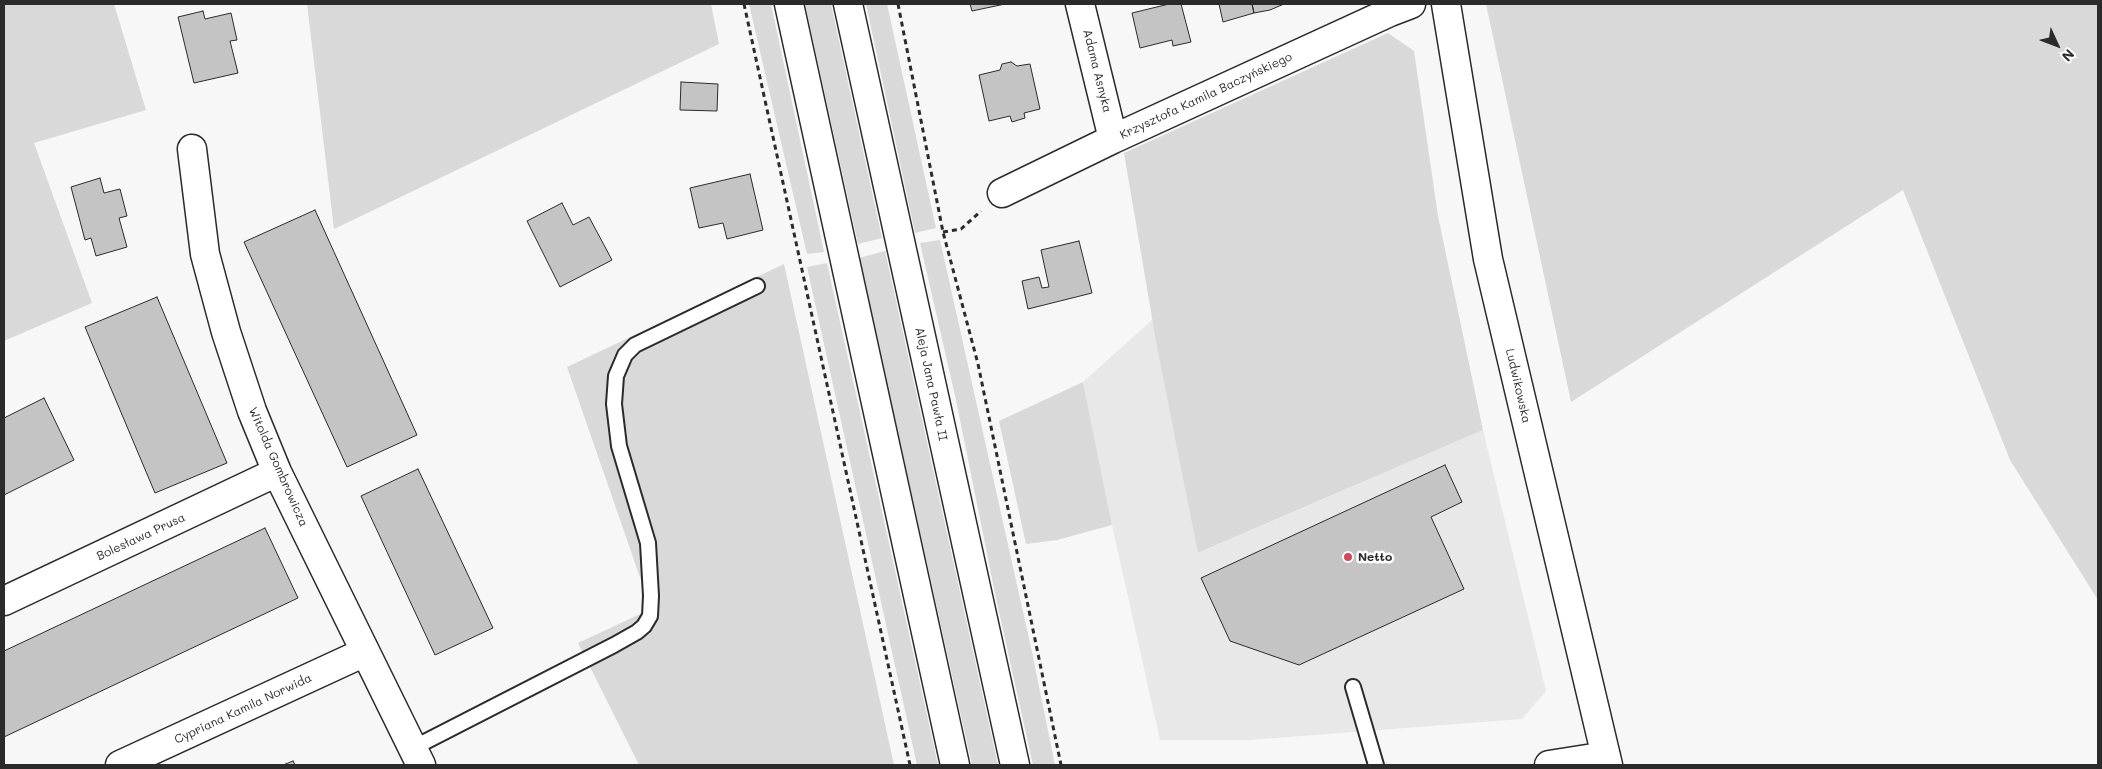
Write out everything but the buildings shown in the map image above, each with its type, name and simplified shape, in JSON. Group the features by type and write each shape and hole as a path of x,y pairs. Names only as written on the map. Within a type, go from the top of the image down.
{"street":[{"path":"789,4 955,765"},
{"name":"Aleja Jana Pawła II","path":"848,4 1015,765"},
{"name":"Adama Asnyka","path":"1080,4 1113,139"},
{"name":"Krzysztofa Kamila Baczyńskiego","path":"1002,193 1113,139 1411,4"},
{"name":"Ludwikowska","path":"1446,4 1488,259 1607,760"},
{"name":"Witolda Gombrowicza","path":"192,149 205,254 226,332 252,411 277,472 416,757"},
{"name":"Bolesława Prusa","path":"4,601 277,472"},
{"name":"Cypriana Kamila Norwida","path":"120,765 365,652"},
{"path":"1549,765 1607,760"}],"lane":[{"path":"416,757 637,632 644,626 650,616 651,596 648,542 619,446 614,404 616,376 625,355 635,345 757,286"},
{"path":"1353,687 1376,765"}],"path":[{"path":"744,4 910,765"},
{"path":"898,4 943,232 978,364 1061,765"},
{"path":"943,232 960,228 1002,193"}],"shaded area":[{"path":"4,4 114,4 146,110 34,143 92,303 4,341"},
{"path":"307,4 711,4 719,44 334,229"},
{"path":"749,4 771,4 824,252 807,254"},
{"path":"805,4 831,4 882,238 858,244"},
{"path":"866,4 887,4 936,228 915,233"},
{"path":"1486,4 2098,4 2098,600 2010,460 1903,190 1571,402"},
{"path":"1388,33 1414,51 1438,216 1483,430 1198,553 1157,347 1124,153"},
{"path":"940,240 1032,652 1055,765 1033,765 996,598 956,400 920,243"},
{"path":"885,251 998,765 972,765 859,258"},
{"path":"827,263 938,765 917,765 807,267"},
{"path":"784,264 894,765 639,765 578,643 651,609 567,367"},
{"path":"1153,319 1199,553 1483,430 1546,691 1522,719 1250,740 1160,740 1112,525 1083,382"},
{"path":"1083,382 1112,525 1057,540 1026,544 999,421"}],"place":[{"name":"Netto","path":"1348,557"}]}
